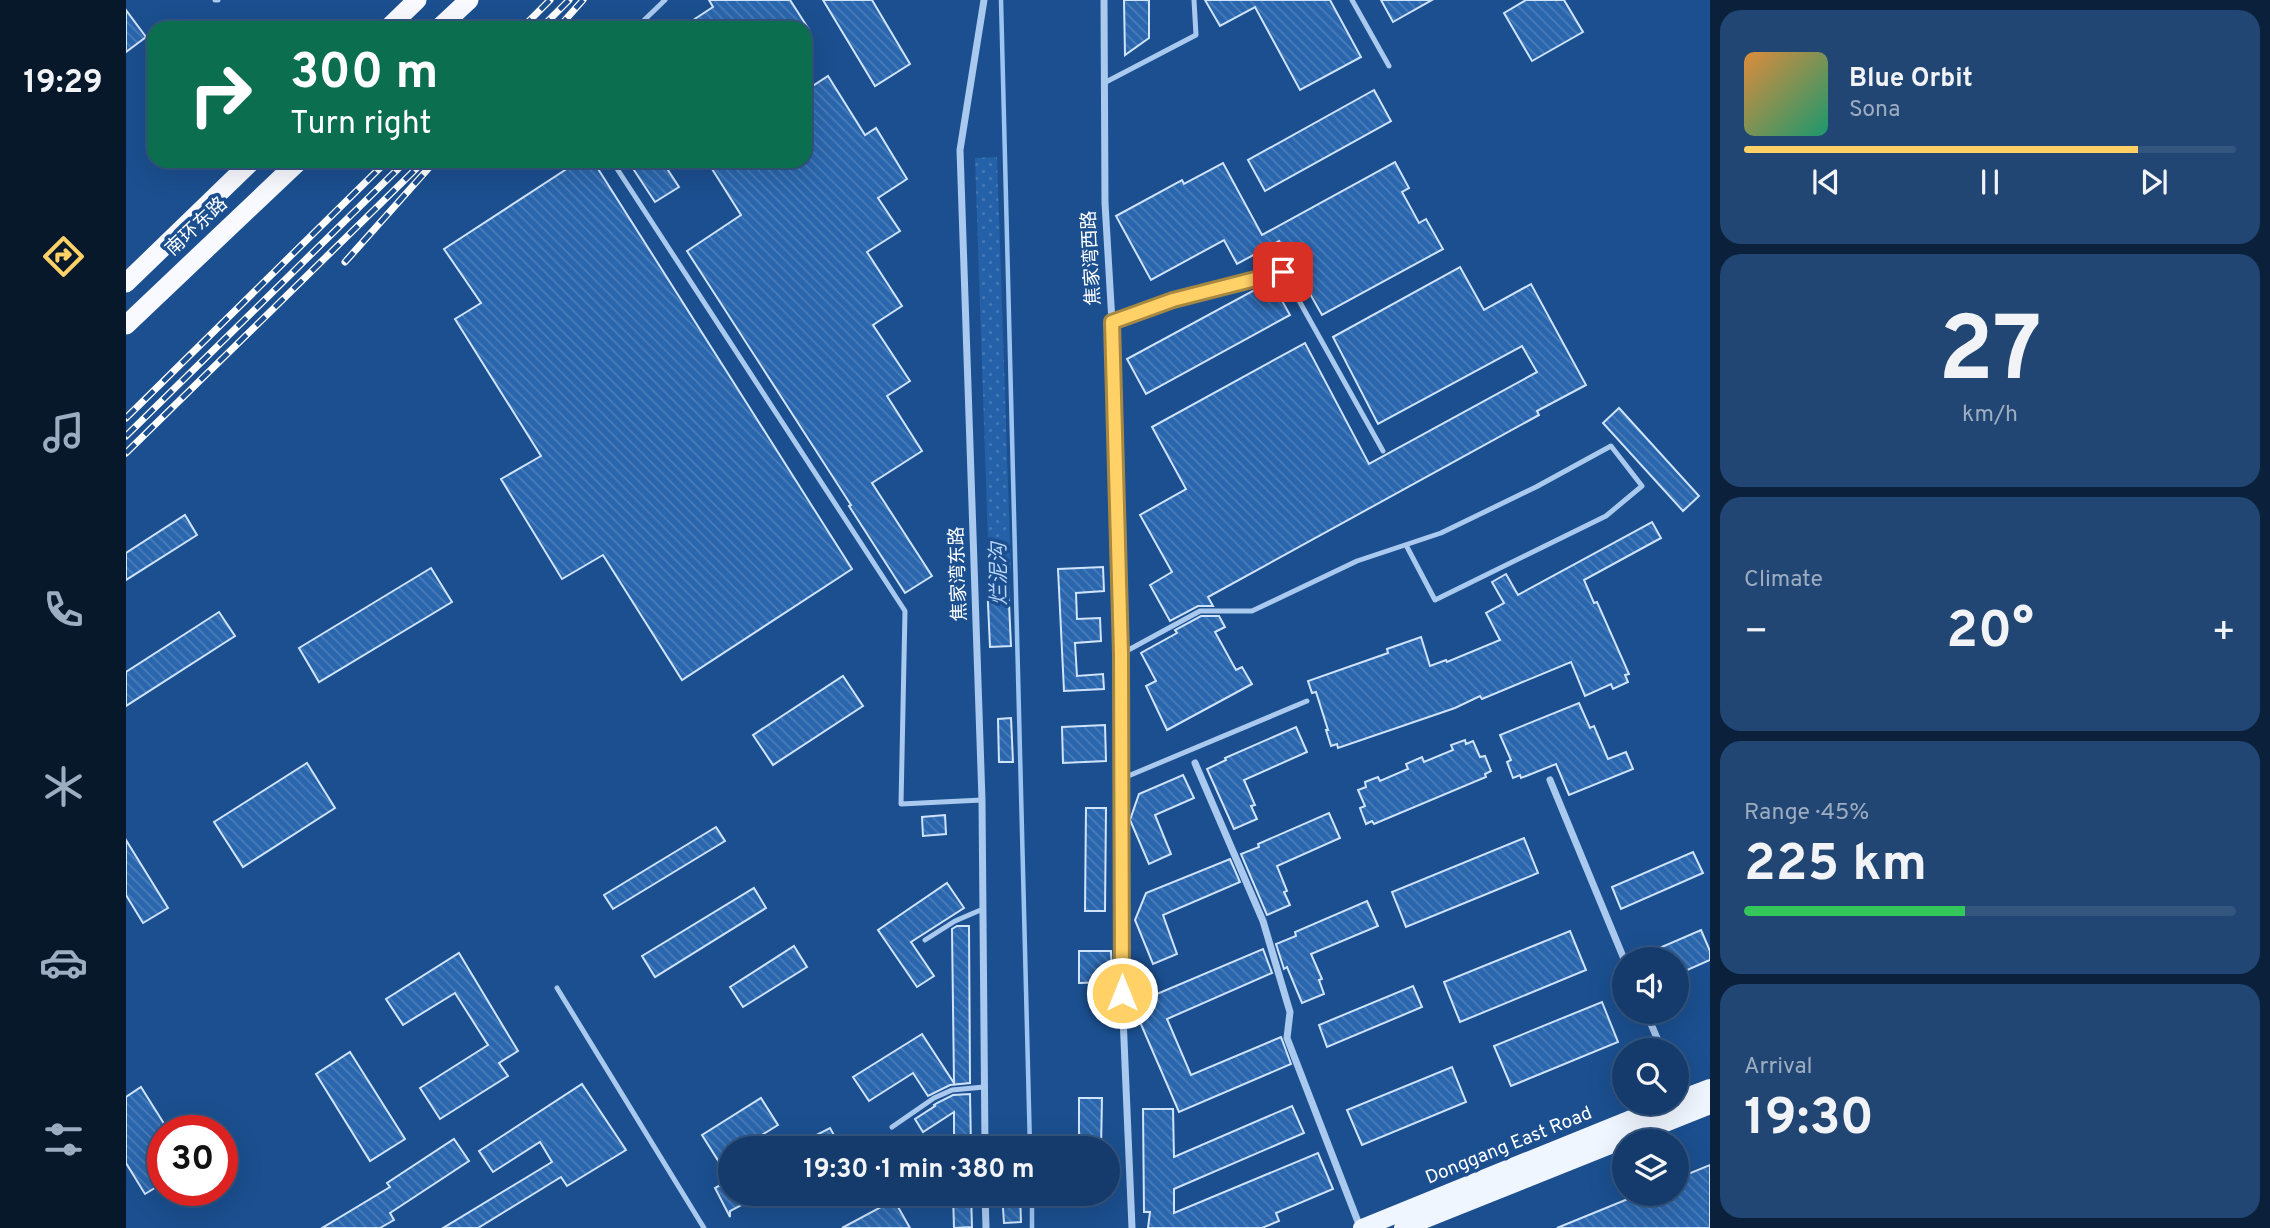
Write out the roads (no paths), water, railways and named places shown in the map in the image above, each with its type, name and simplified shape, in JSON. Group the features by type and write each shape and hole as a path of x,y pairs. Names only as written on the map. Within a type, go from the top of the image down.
{"highway":[{"path":"395,21 417,0"},
{"path":"446,21 469,0"},
{"name":"南环东路","path":"126,283 244,168"},
{"name":"南环东路","path":"126,325 292,168"}],"main road":[{"name":"Donggang East Road","path":"1689,1095 1710,1088"},
{"name":"Donggang East Road","path":"1403,1228 1710,1105"},
{"name":"Donggang East Road","path":"1361,1228 1639,1115"}],"street":[{"name":"焦家湾东路","path":"984,0 960,150 982,800 985,1136"},
{"name":"焦家湾西路","path":"1104,0 1105,202 1112,322 1121,654 1122,993 1132,1228"},
{"path":"1195,763 1263,921 1290,1012 1286,1038 1361,1228"},
{"path":"1550,780 1619,947"},
{"path":"985,1206 986,1228"}],"lane":[{"path":"643,21 665,0"},
{"path":"1104,83 1196,35 1194,0"},
{"path":"1352,0 1389,66"},
{"path":"617,168 905,611 901,804 982,800"},
{"path":"1112,322 1173,300 1283,272 1382,451"},
{"path":"1121,654 1200,611 1252,611 1357,561 1441,533 1524,493 1611,446 1642,486 1606,516 1435,600 1406,545"},
{"path":"1121,779 1307,701"},
{"path":"925,940 954,920 983,909"},
{"path":"557,988 704,1228"},
{"path":"892,1127 934,1098 952,1090 984,1087"}],"waterway":[{"name":"烂泥沟","path":"1001,0 1030,1136"},
{"name":"烂泥沟","path":"1032,1206 1032,1228"}],"railway":[{"path":"529,21 550,0"},
{"path":"548,21 569,0"},
{"path":"564,21 583,0"},
{"path":"126,418 380,168"},
{"path":"126,436 399,168"},
{"path":"126,453 417,168"},
{"path":"345,262 429,168"}]}
